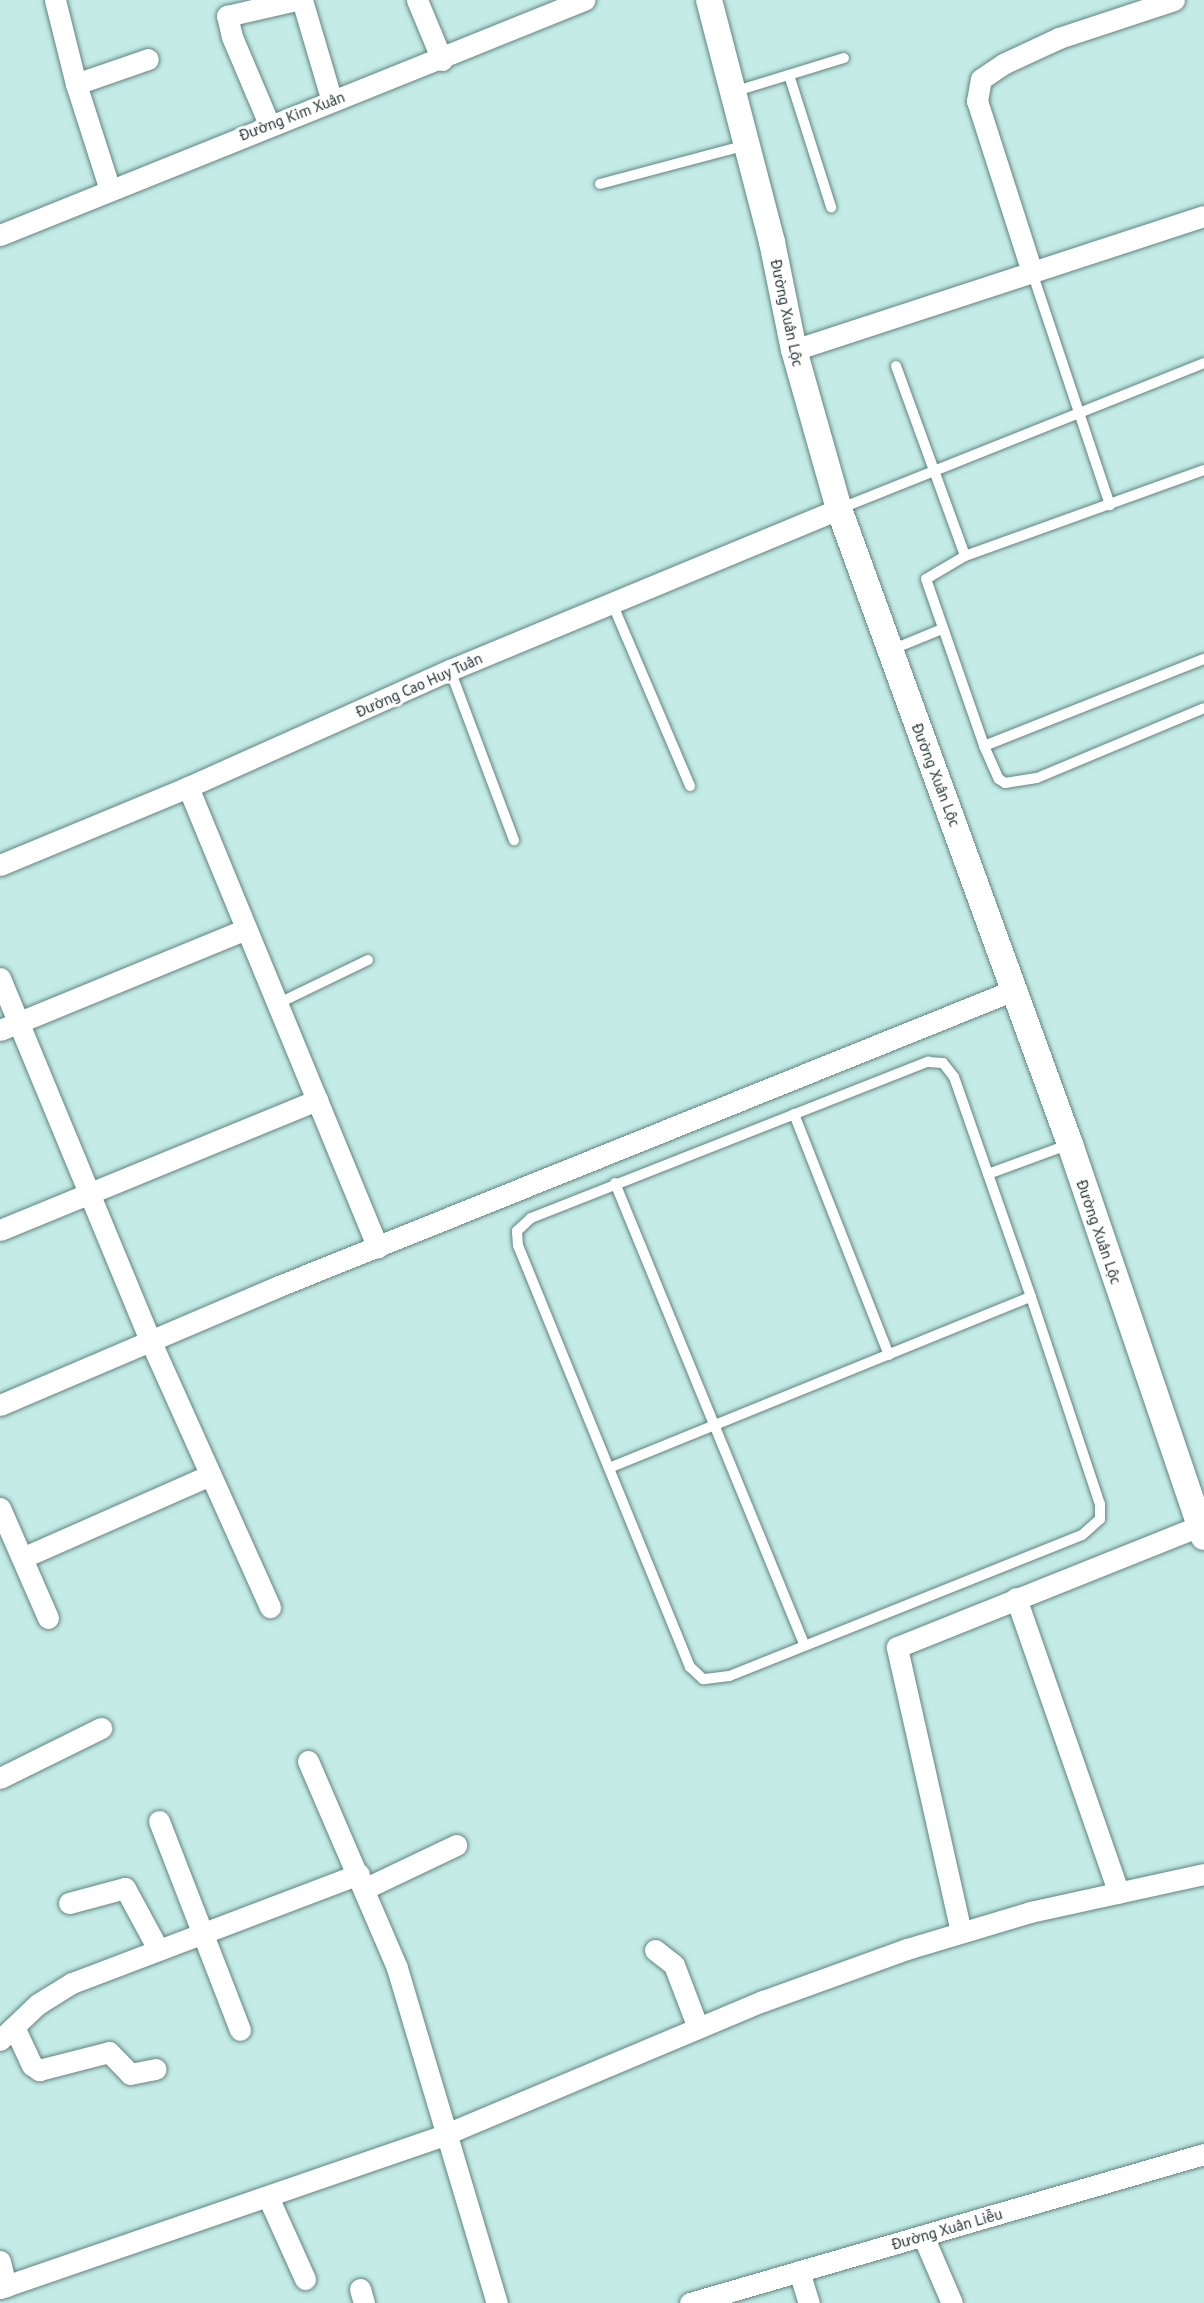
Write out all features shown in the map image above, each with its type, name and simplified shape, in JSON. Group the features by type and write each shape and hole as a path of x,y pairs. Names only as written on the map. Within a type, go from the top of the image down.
{"street":[{"path":"55,0 76,84 110,190"},
{"path":"268,124 232,37 227,16 296,0"},
{"path":"302,0 332,100"},
{"path":"417,0 442,60"},
{"name":"Đường Kim Xuân","path":"0,235 268,124 442,60 584,0"},
{"name":"Đường Xuân Lộc","path":"709,0 747,145 794,350 839,509 888,651 1070,1144 1202,1531"},
{"path":"1032,272 977,101 981,79 1003,64 1059,38 1174,0"},
{"path":"76,84 148,59"},
{"path":"794,350 1204,216"},
{"name":"Đường Cao Huy Tuân","path":"0,865 188,787 450,670 839,509"},
{"path":"188,787 378,1247"},
{"path":"10,1026 246,929"},
{"path":"0,978 10,1026 89,1191 150,1340 270,1607"},
{"path":"0,1405 150,1340 1014,990"},
{"path":"0,1230 89,1191 317,1100"},
{"path":"22,1558 210,1475"},
{"path":"0,1508 48,1618"},
{"path":"961,1932 897,1647 1016,1598 1202,1531"},
{"path":"1016,1598 1119,1893"},
{"path":"0,1778 101,1728"},
{"path":"309,1761 362,1881 397,1968 498,2303"},
{"path":"159,1821 205,1932 240,2030"},
{"path":"156,2069 130,2074 109,2052 39,2070 32,2066 7,2035 52,1994 158,1949 362,1881 456,1845"},
{"path":"0,2261 3,2287 446,2134 698,2028 825,1978 961,1932 1204,1874"},
{"path":"69,1903 125,1888 158,1949"},
{"path":"655,1950 674,1965 698,2028"},
{"name":"Đường Xuân Liễu","path":"690,2303 1204,2154"},
{"path":"268,2197 305,2279"},
{"path":"922,2236 952,2303"},
{"path":"799,2271 809,2303"}],"lane":[{"path":"733,92 844,58"},
{"path":"789,75 831,207"},
{"path":"600,184 747,145"},
{"path":"1032,272 1077,413 1110,505"},
{"path":"839,509 933,468 1204,363"},
{"path":"896,366 965,556"},
{"path":"1204,470 965,556 926,579 984,746 999,779 1015,784 1204,708"},
{"path":"612,603 690,786"},
{"path":"888,651 942,629"},
{"path":"984,746 1204,659"},
{"path":"450,670 514,840"},
{"path":"277,1004 368,960"},
{"path":"928,1062 943,1063 954,1077 988,1174 1100,1504 1096,1525 1082,1535 721,1679 698,1677 690,1667 517,1239 524,1221 615,1183 928,1062"},
{"path":"794,1114 889,1355"},
{"path":"988,1174 1070,1144"},
{"path":"615,1183 804,1644"},
{"path":"609,1468 1031,1297"}]}
